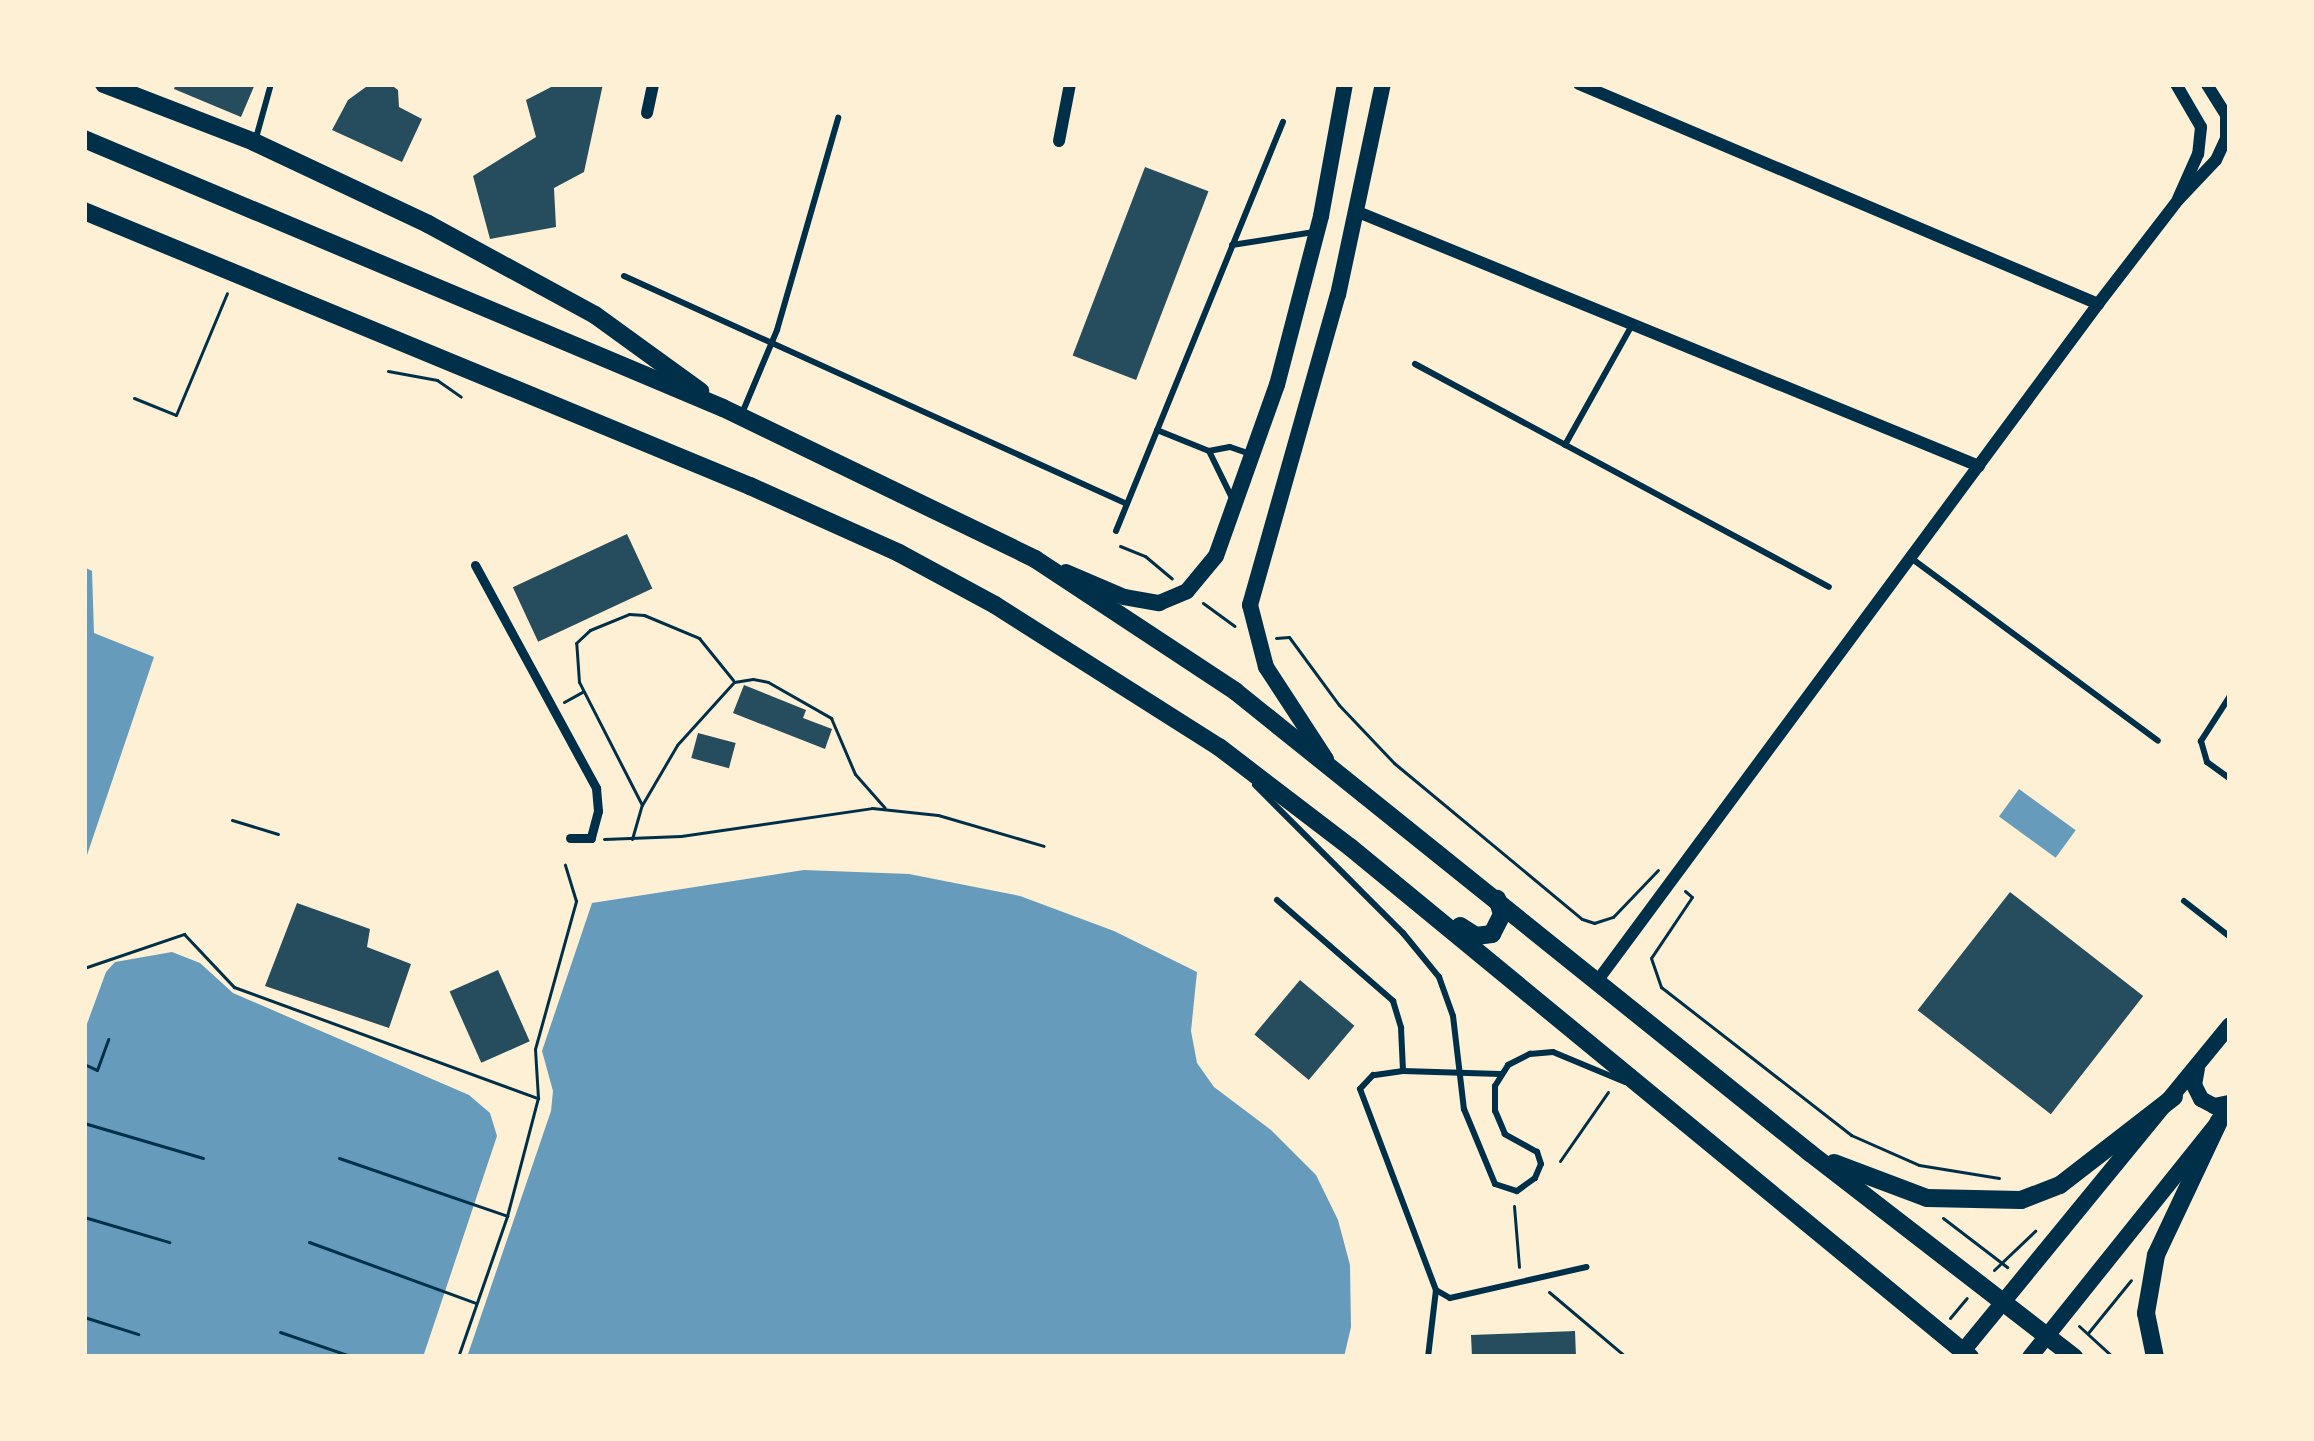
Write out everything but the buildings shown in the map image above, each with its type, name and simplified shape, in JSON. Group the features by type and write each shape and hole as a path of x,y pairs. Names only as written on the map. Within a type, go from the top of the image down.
{"main road":[{"path":"104,84 254,142 428,224 595,315 732,412"},
{"path":"84,139 732,412 1035,559 1124,596 1165,602 1186,591 1207,570 1256,448 1317,231 1345,84"},
{"path":"1332,767 1272,679 1251,623 1251,587 1358,212 1383,84"},
{"path":"84,211 512,384 899,553 995,605 1220,747 1350,847 1966,1354 2230,1025"},
{"path":"1256,448 1280,447 1296,440"},
{"path":"1035,559 1234,691 1810,1153 2074,1357"},
{"path":"1350,847 1376,857 1475,936 1490,935 1499,926 1502,909 1495,896"},
{"path":"2201,1063 2194,1076 2196,1092 2226,1110"},
{"path":"1810,1153 1927,1198 2021,1200 2060,1185 2174,1097"},
{"path":"2030,1357 2226,1110"},
{"path":"2155,1357 2146,1313 2156,1255 2226,1110"}],"street":[{"path":"647,113 653,84"},
{"path":"1059,141 1070,84"},
{"path":"1579,84 2098,304"},
{"path":"2176,84 2200,127 2198,154 2178,200"},
{"path":"1598,980 2098,304 2178,200 2216,160 2229,126 2222,103 2207,84"},
{"path":"1358,212 1979,466"},
{"path":"475,565 596,788 591,838 570,838"}],"lane":[{"path":"254,142 271,84"},
{"path":"732,412 771,342 838,118"},
{"path":"1116,531 1283,122"},
{"path":"1232,245 1317,231"},
{"path":"624,275 1127,504"},
{"path":"1565,445 1632,324"},
{"path":"1415,364 1828,587"},
{"path":"1157,430 1209,451 1256,448"},
{"path":"1209,451 1228,486 1233,514"},
{"path":"1911,558 2158,741"},
{"path":"2230,696 2201,741 2207,761 2230,779"},
{"path":"1220,747 1403,932 1438,977 1454,1016 1464,1109 1485,1172 1495,1184 1517,1191 1535,1178 1540,1158 1505,1134 1499,1123 1494,1099 1500,1074 1519,1058 1553,1052 1615,1080 1633,1082"},
{"path":"1277,900 1393,1001 1400,1018 1403,1071"},
{"path":"2184,901 2230,937"},
{"path":"1428,1357 1436,1289 1359,1096 1367,1078 1403,1071 1500,1074"},
{"path":"1436,1289 1450,1298 1587,1267"}],"path":[{"path":"134,398 176,416 235,273"},
{"path":"388,370 437,380 460,397"},
{"path":"641,805 584,692 573,658 576,643 590,630 629,614 699,638 734,682"},
{"path":"632,840 641,805 677,745 734,682 768,682 831,718 855,774 886,809"},
{"path":"551,708 584,692"},
{"path":"591,838 632,840 886,809 938,814 1044,846"},
{"path":"232,820 278,834"},
{"path":"458,1357 507,1216 538,1098 535,1049 576,902 565,865"},
{"path":"84,968 184,934 235,987 538,1098"},
{"path":"84,1064 97,1070 108,1040"},
{"path":"84,1123 203,1158"},
{"path":"339,1158 507,1216"},
{"path":"1956,1212 1934,1209 2023,1278"},
{"path":"84,1217 169,1242"},
{"path":"2002,1263 2041,1224"},
{"path":"309,1242 476,1303"},
{"path":"2088,1334 2136,1273 2138,1291"},
{"path":"2065,1313 2113,1357"},
{"path":"84,1317 139,1334"},
{"path":"280,1332 352,1357"}],"water":[{"path":"84,567 92,571 94,633 154,657 84,864"},
{"path":"2019,789 2076,830 2056,858 1999,817"},
{"path":"804,870 909,874 1020,896 1114,931 1197,972 1191,1031 1197,1063 1214,1087 1271,1130 1316,1175 1338,1220 1350,1265 1351,1327 1344,1357 467,1357 551,1111 553,1091 542,1051 592,903"},
{"path":"172,952 200,963 233,993 469,1095 490,1113 497,1136 423,1357 84,1357 84,1032 106,972 115,962"}]}
